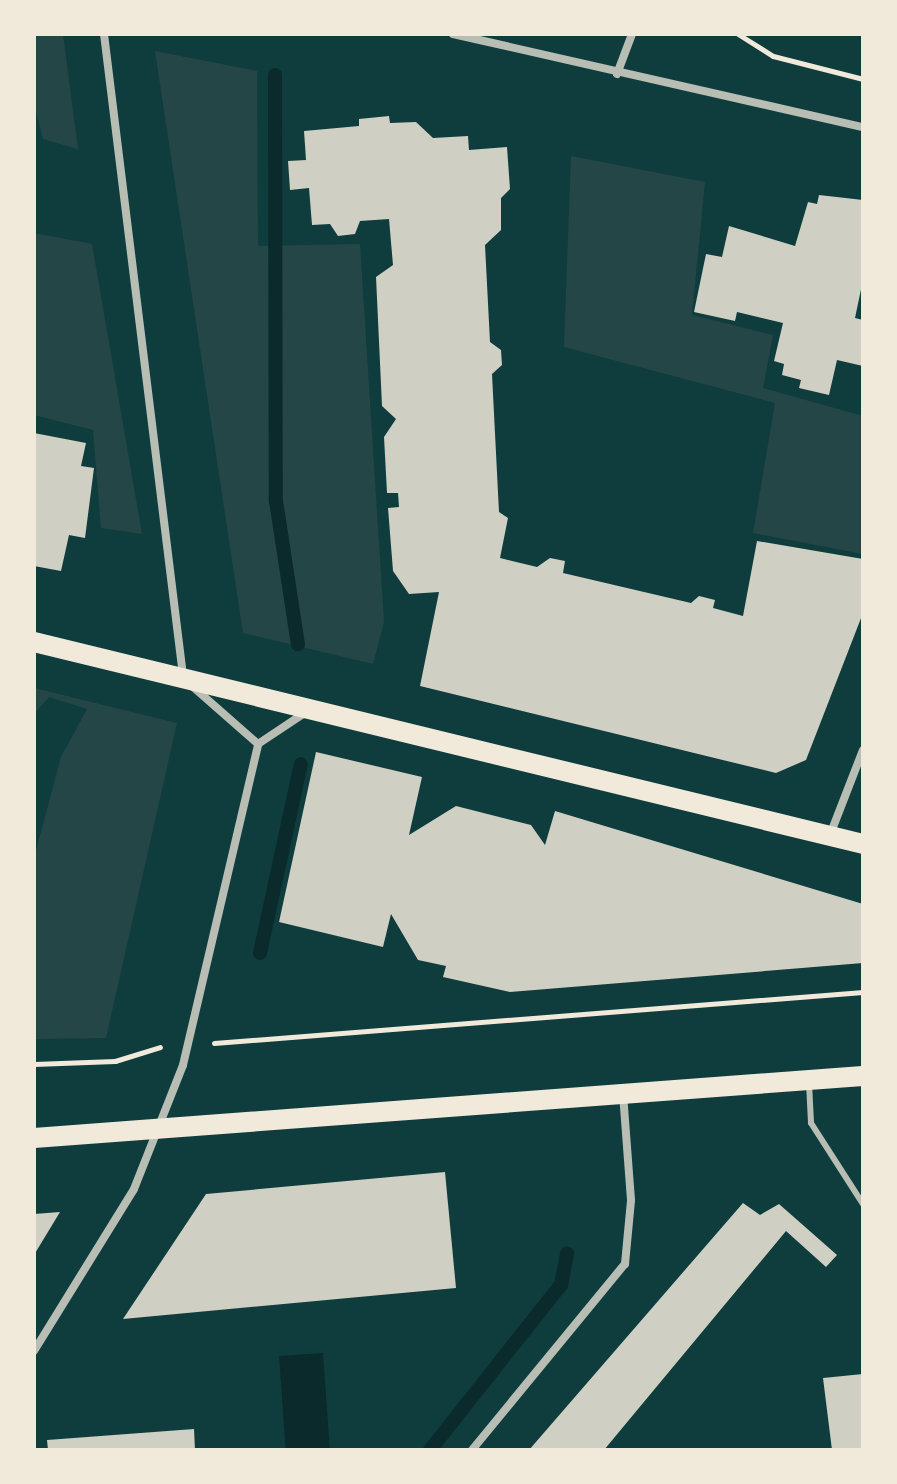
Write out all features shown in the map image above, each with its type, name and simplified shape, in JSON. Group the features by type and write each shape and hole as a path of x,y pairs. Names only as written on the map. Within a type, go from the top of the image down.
{"main road":[{"path":"34,642 863,844"},
{"path":"34,1138 863,1076"}],"street":[{"path":"104,34 183,678 258,744"},
{"path":"453,34 617,74 863,127"},
{"path":"617,74 632,34"},
{"path":"34,1351 134,1189 158,1130 189,1044 258,744 311,709"},
{"path":"830,835 863,750"},
{"path":"472,1450 625,1264 631,1200 623,1094"}],"lane":[{"path":"808,1080 811,1123 863,1204"}],"path":[{"path":"738,34 773,56 863,79"},
{"path":"34,1064 115,1061 152,1048 189,1044 863,992"}],"shaded area":[{"path":"34,34 63,34 78,149 43,139 34,104"},
{"path":"155,51 257,71 258,246 360,244 384,622 373,664 243,633"},
{"path":"571,156 705,182 692,315 773,335 763,388 863,416 863,554 753,533 775,403 564,347"},
{"path":"34,233 92,244 142,534 101,528 93,430 34,415"},
{"path":"34,688 177,723 106,1038 34,1039 34,858 61,757 87,709 49,697 34,714"},
{"path":"323,1353 330,1450 286,1450 279,1356"}],"building":[{"path":"389,116 390,123 416,122 433,138 468,136 469,150 507,147 510,189 501,198 501,230 485,245 490,342 501,350 502,365 492,374 499,512 508,518 500,558 537,567 550,558 565,561 563,573 691,603 699,596 715,600 713,608 743,616 757,541 863,559 863,613 806,760 776,773 420,686 439,592 409,594 393,571 388,508 399,507 398,493 387,493 384,437 396,419 382,406 376,277 393,265 389,219 360,221 355,234 338,236 330,224 312,225 309,188 290,190 288,161 306,160 304,131 359,126 359,119"},
{"path":"819,195 863,200 863,280 855,318 863,320 863,366 837,360 829,395 799,388 801,380 782,375 784,364 774,361 783,323 737,312 735,321 694,312 706,254 722,257 729,226 795,246 808,202 817,204"},
{"path":"34,433 86,443 81,466 94,468 85,538 69,535 61,571 34,566"},
{"path":"316,752 422,777 409,835 456,806 531,825 545,845 555,811 863,904 863,963 510,992 443,977 446,966 418,960 391,914 383,947 279,922"},
{"path":"445,1172 456,1288 123,1319 206,1194"},
{"path":"743,1203 760,1215 779,1204 837,1255 826,1267 786,1231 604,1450 529,1450"},
{"path":"60,1212 34,1255 34,1214"},
{"path":"863,1374 863,1450 832,1450 823,1378"},
{"path":"194,1429 195,1450 48,1450 47,1440"}],"waterway":[{"path":"275,75 276,501 298,644"},
{"path":"260,953 301,764"},
{"path":"430,1450 561,1285 567,1254"}]}
